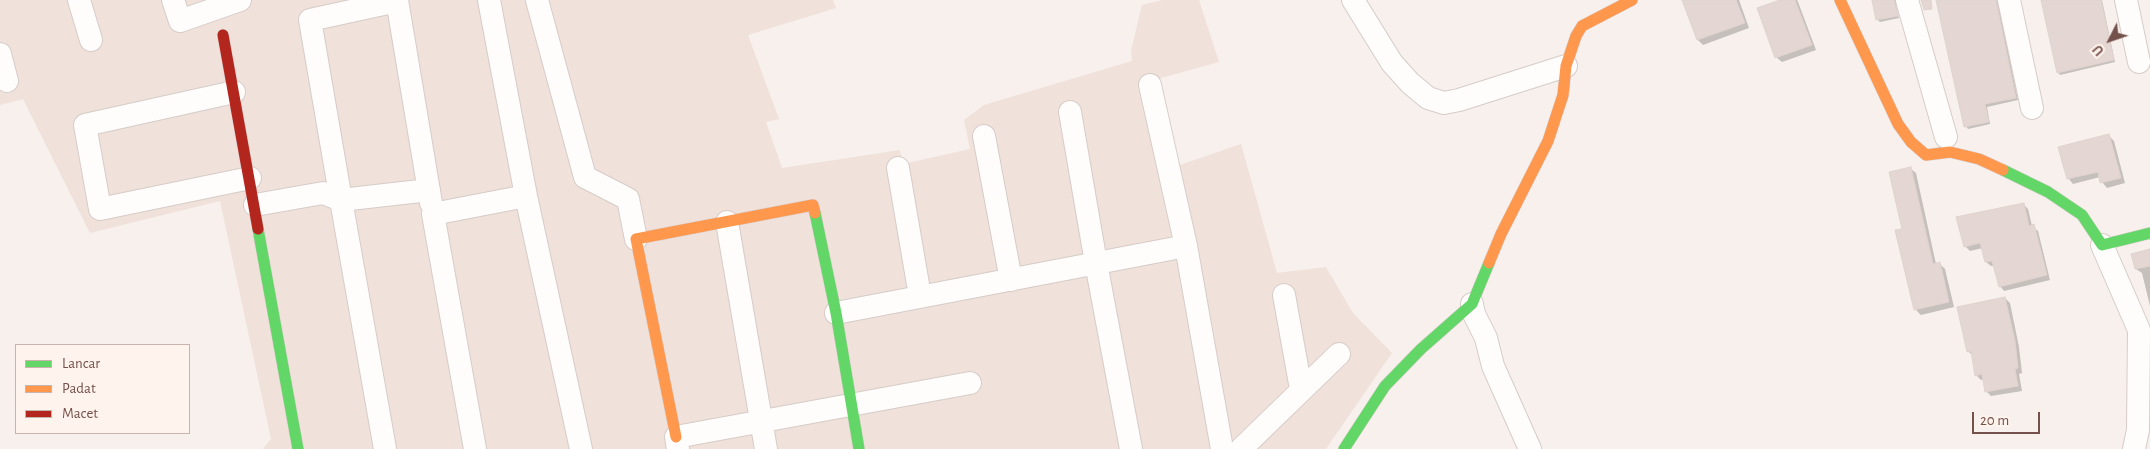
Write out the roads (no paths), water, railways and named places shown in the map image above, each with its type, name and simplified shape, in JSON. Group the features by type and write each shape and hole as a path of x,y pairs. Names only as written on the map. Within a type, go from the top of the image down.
{"street":[{"path":"79,0 91,40"},
{"path":"173,0 180,21 240,0"},
{"path":"489,0 526,196 581,449"},
{"path":"537,0 585,177 628,199 677,443 760,421 970,383"},
{"path":"1353,0 1392,64 1428,98 1444,103 1566,66"},
{"path":"1344,449 1385,386 1420,349 1472,304 1500,234 1548,141 1563,95 1566,66 1582,26 1632,0"},
{"path":"1840,0 1898,124 1910,142 1926,155 1950,152 1979,159 2048,192 2082,215 2102,245 2139,330 2138,430 2134,449"},
{"path":"1907,0 1946,137"},
{"path":"2009,0 2032,108"},
{"path":"2126,0 2139,62"},
{"path":"385,449 310,20 397,1 475,449"},
{"path":"223,35 298,449"},
{"path":"0,54 7,81"},
{"path":"1150,85 1186,246 1222,449"},
{"path":"234,92 85,125 100,209 250,178"},
{"path":"1070,112 1131,449"},
{"path":"984,136 1011,280"},
{"path":"898,168 920,296"},
{"path":"255,205 323,193 341,200 429,190"},
{"path":"433,214 526,196"},
{"path":"636,239 813,204 836,312 859,449"},
{"path":"727,222 766,449"},
{"path":"2102,245 2150,233"},
{"path":"836,312 1186,246"},
{"path":"1284,295 1301,390"},
{"path":"1472,304 1474,314 1486,338 1494,366 1530,449"},
{"path":"1241,449 1339,354"}]}
